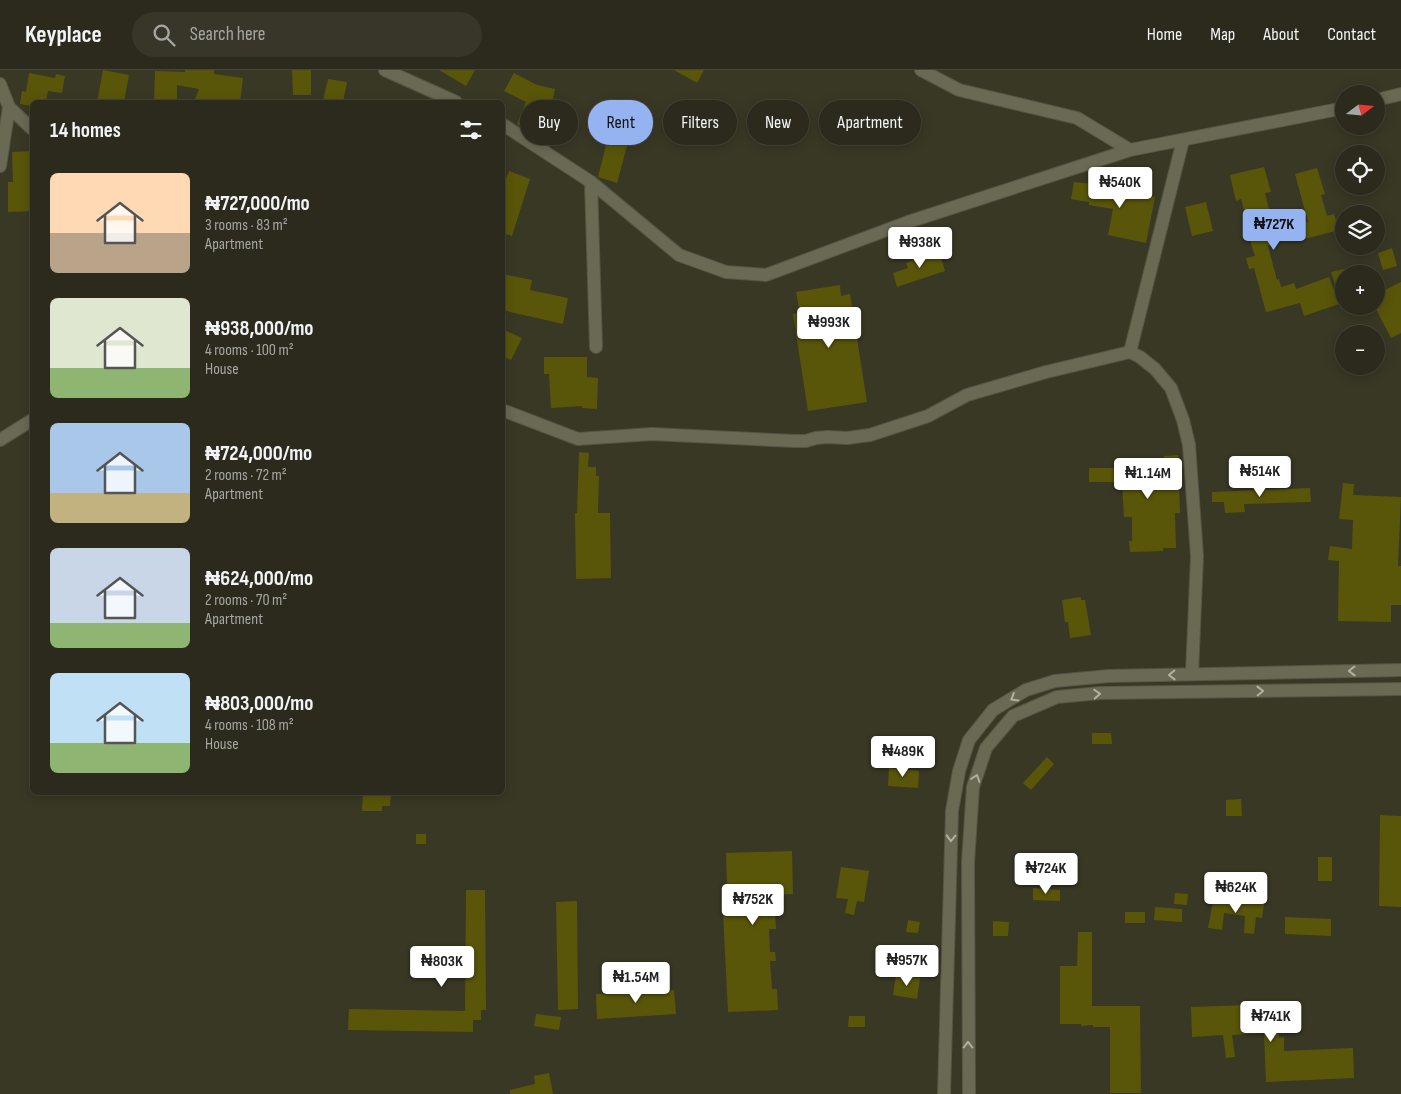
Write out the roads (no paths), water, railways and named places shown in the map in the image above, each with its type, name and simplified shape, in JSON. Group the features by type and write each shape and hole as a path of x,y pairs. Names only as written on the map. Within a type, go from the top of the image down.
{"street":[{"path":"385,70 452,100"},
{"path":"921,70 959,90 1077,118 1130,150"},
{"path":"0,84 10,107 30,127"},
{"path":"1385,98 1401,94"},
{"path":"0,166 10,107"},
{"path":"505,126 591,182 678,255 726,272 766,275 908,222 1130,150 1335,110"},
{"path":"1130,352 1183,140"},
{"path":"591,182 596,347"},
{"path":"505,411 578,439 652,434 794,441 828,437 847,438 870,435 928,416 967,395 1046,372 1130,352 1140,357 1155,370 1171,388 1190,445 1197,556 1192,674"},
{"path":"0,440 30,421"},
{"path":"944,1094 952,811 959,771 969,740 993,710 1026,690 1055,681 1109,676 1401,670"},
{"path":"969,1094 968,862 973,787 986,748 1013,716 1057,697 1100,693 1401,689"}]}
